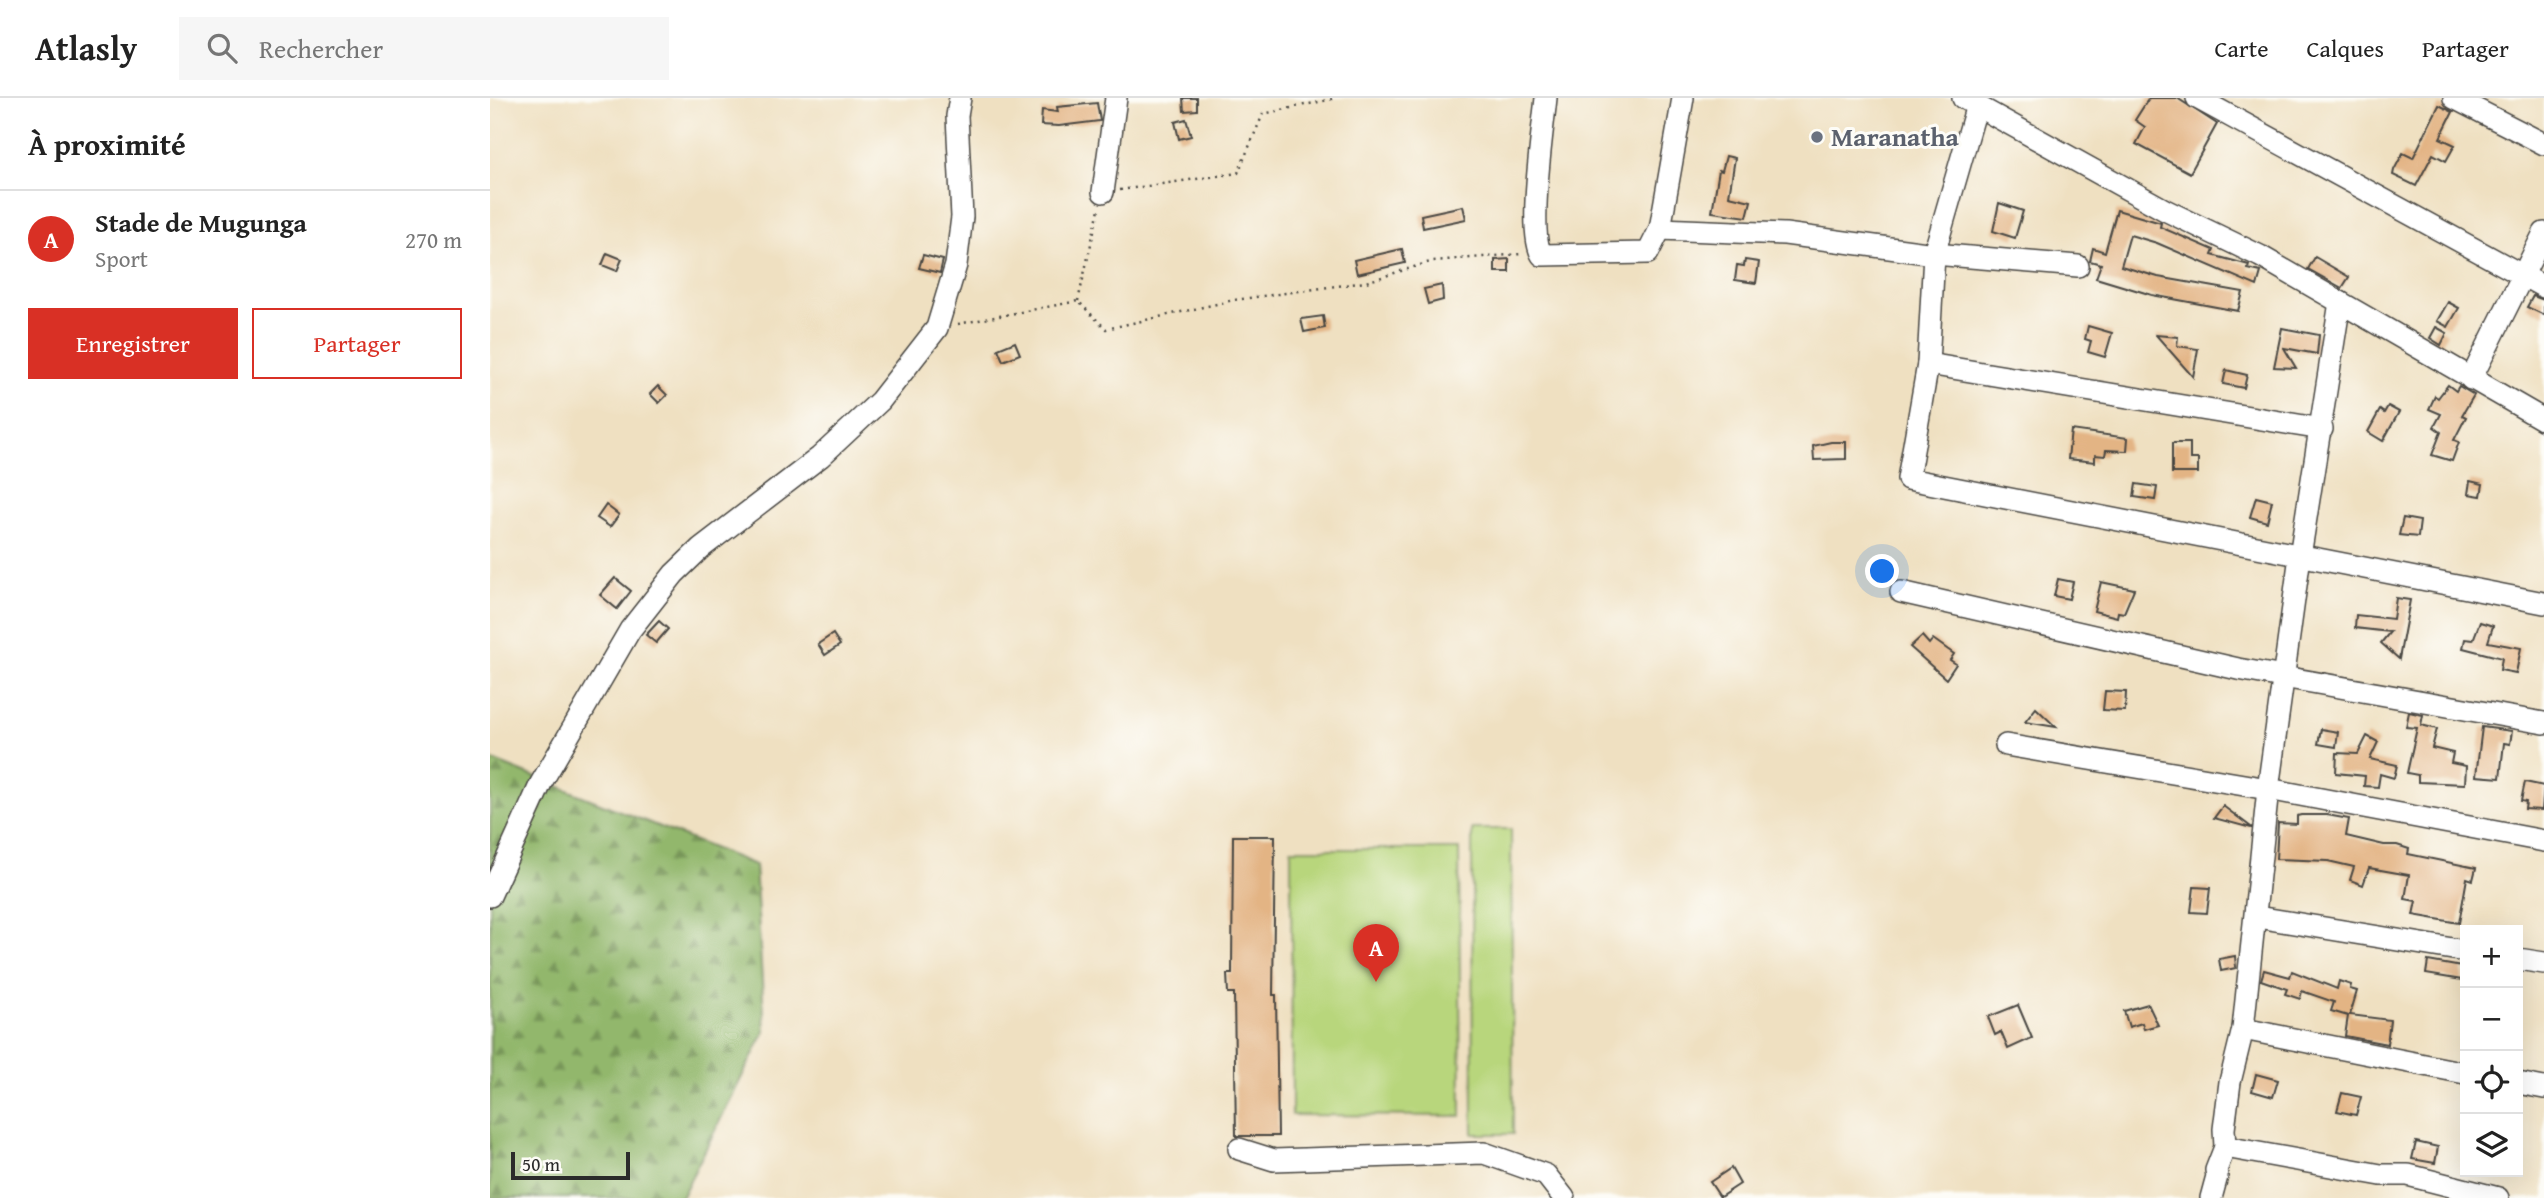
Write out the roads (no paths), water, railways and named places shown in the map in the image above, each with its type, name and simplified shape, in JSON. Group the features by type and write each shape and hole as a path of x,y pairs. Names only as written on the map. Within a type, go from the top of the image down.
{"street":[{"path":"490,896 541,783 630,630 674,574 701,548 820,457 880,401 919,356 937,328 956,265 962,217 957,116 960,98"},
{"path":"1103,192 1116,98"},
{"path":"1546,98 1536,215 1537,247 1542,255 1648,253 1660,229 1683,98"},
{"path":"2197,98 2544,287"},
{"path":"2454,98 2544,144"},
{"path":"2544,420 2340,302 1970,102 1934,254 1928,364 1908,479 2544,603"},
{"path":"1660,229 1785,234 1934,254 2078,266"},
{"path":"2471,379 2544,233"},
{"path":"2211,1198 2216,1170 2225,1147 2224,1129 2230,1082 2243,1029 2249,956 2257,917 2268,789 2300,556 2340,302"},
{"path":"1928,364 2322,429"},
{"path":"1901,592 2238,669 2544,723"},
{"path":"2006,745 2268,789 2544,842"},
{"path":"2257,917 2460,950"},
{"path":"2523,960 2544,963"},
{"path":"2243,1029 2460,1072"},
{"path":"2523,1084 2544,1088"},
{"path":"2225,1147 2381,1175 2408,1175 2498,1198"},
{"path":"1239,1149 1274,1160 1485,1153 1546,1175 1564,1198"}],"place":[{"name":"Maranatha","path":"1817,137"},
{"name":"Stade de Mugunga","path":"1376,982"}]}
